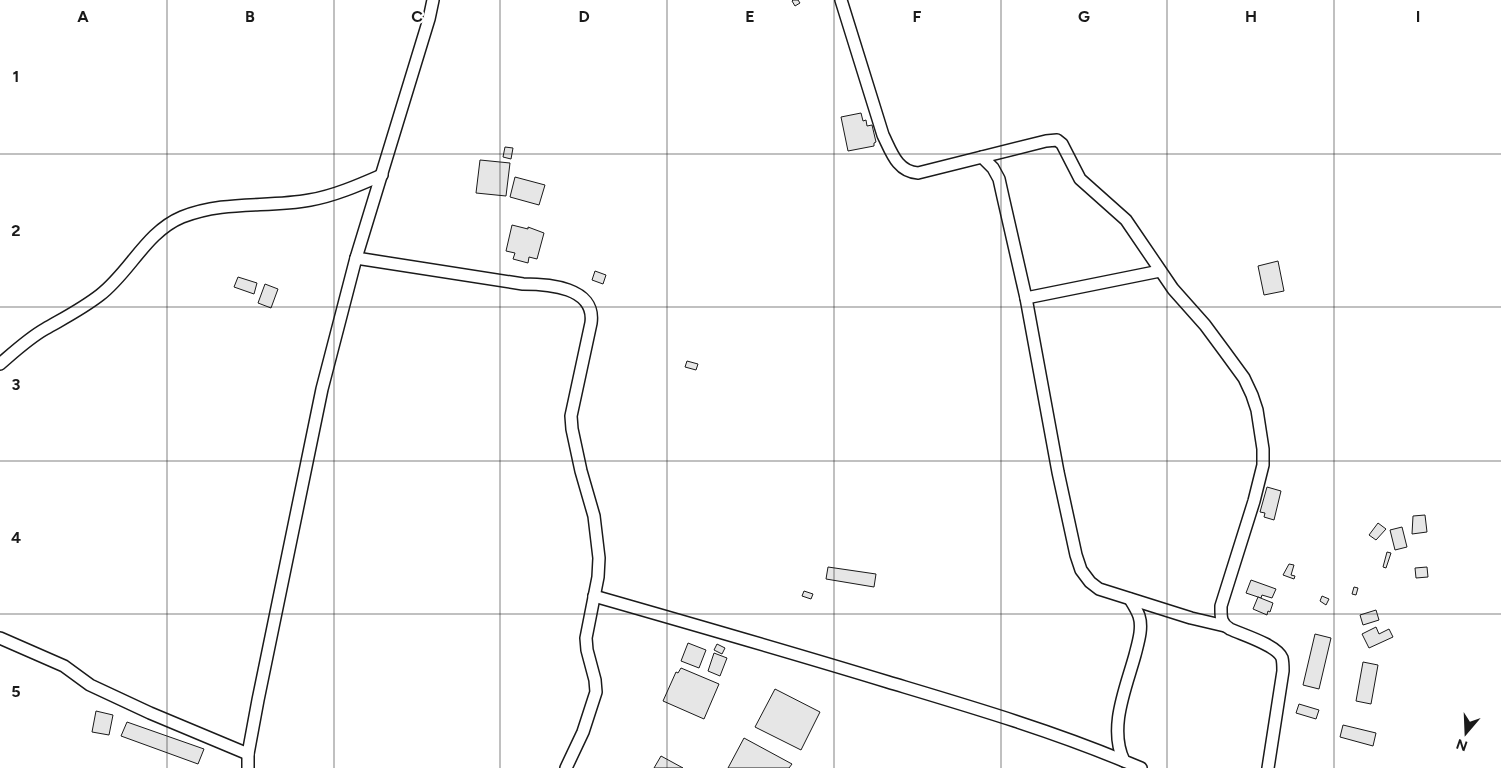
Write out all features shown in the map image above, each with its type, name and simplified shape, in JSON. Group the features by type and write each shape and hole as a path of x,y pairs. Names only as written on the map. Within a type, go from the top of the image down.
{"street":[{"path":"248,768 248,754 288,548 322,389 356,258 429,19 433,0"},
{"path":"841,0 883,135 892,155 900,166 909,172 918,173 1046,141 1057,140 1062,144 1080,179 1126,220 1173,289 1206,325 1234,365 1252,395 1258,410 1263,465 1222,606 1221,620 1225,626"},
{"path":"982,157 993,168 998,179 1026,298 1058,472 1081,570 1093,585 1100,589 1191,618 1225,626 1277,651 1282,658 1283,671 1268,768"},
{"path":"0,364 43,329 72,315 101,294 125,272 163,227 182,217 212,208 310,200 382,175"},
{"path":"356,258 523,284 541,284 564,288 579,295 588,304 592,316 591,323 571,416 581,472 594,516 599,558 598,577 586,638 596,692 583,732 566,768"},
{"path":"1026,298 1160,271"},
{"path":"594,596 730,634 1019,721 1086,745 1141,768"},
{"path":"1124,761 1119,750 1117,735 1119,718 1138,643 1140,627 1139,616 1130,599"},
{"path":"0,638 64,666 90,686 248,754"}],"building":[{"path":"793,0 798,0 800,3 795,6"},
{"path":"861,113 863,121 866,120 867,126 872,125 876,142 874,146 848,151 841,117"},
{"path":"505,147 513,148 511,159 503,157"},
{"path":"480,160 510,163 506,196 476,193"},
{"path":"515,177 545,185 539,205 510,197"},
{"path":"512,225 528,229 528,227 544,233 537,259 529,257 528,263 513,259 515,253 506,251"},
{"path":"1278,261 1284,291 1264,295 1258,266"},
{"path":"595,271 606,275 603,284 592,280"},
{"path":"238,277 257,283 254,294 234,287"},
{"path":"265,284 278,289 271,308 258,303"},
{"path":"687,361 698,364 696,370 685,367"},
{"path":"1267,487 1281,491 1274,520 1264,517 1265,513 1260,512"},
{"path":"1425,515 1427,532 1412,534 1413,516"},
{"path":"1378,523 1386,529 1376,540 1369,535"},
{"path":"1402,527 1407,547 1395,550 1390,530"},
{"path":"1387,552 1391,553 1386,568 1383,567"},
{"path":"1289,564 1294,565 1291,575 1295,576 1294,579 1283,575"},
{"path":"828,567 876,574 874,587 826,579"},
{"path":"1427,567 1428,577 1416,578 1415,568"},
{"path":"1251,580 1276,589 1272,598 1262,595 1261,598 1246,593"},
{"path":"1354,587 1358,588 1356,595 1352,594"},
{"path":"804,591 813,594 811,599 802,596"},
{"path":"1322,596 1329,599 1326,605 1320,601"},
{"path":"1258,597 1273,603 1267,615 1253,609"},
{"path":"1376,610 1379,620 1363,625 1360,615"},
{"path":"1376,627 1379,634 1389,629 1393,637 1369,648 1362,634"},
{"path":"1315,634 1331,638 1319,689 1303,685"},
{"path":"688,643 706,650 699,668 681,661"},
{"path":"717,644 725,648 722,654 714,650"},
{"path":"714,653 727,658 720,676 708,671"},
{"path":"1363,662 1378,665 1371,704 1356,701"},
{"path":"681,668 719,684 704,719 663,701 676,672 678,673"},
{"path":"775,689 820,712 801,750 755,727"},
{"path":"1299,704 1319,710 1316,719 1296,713"},
{"path":"96,711 113,715 109,735 92,732"},
{"path":"127,722 204,749 198,764 121,736"},
{"path":"1343,725 1376,733 1373,746 1340,737"},
{"path":"744,738 792,764 789,768 728,768"},
{"path":"661,756 683,768 654,768"}]}
